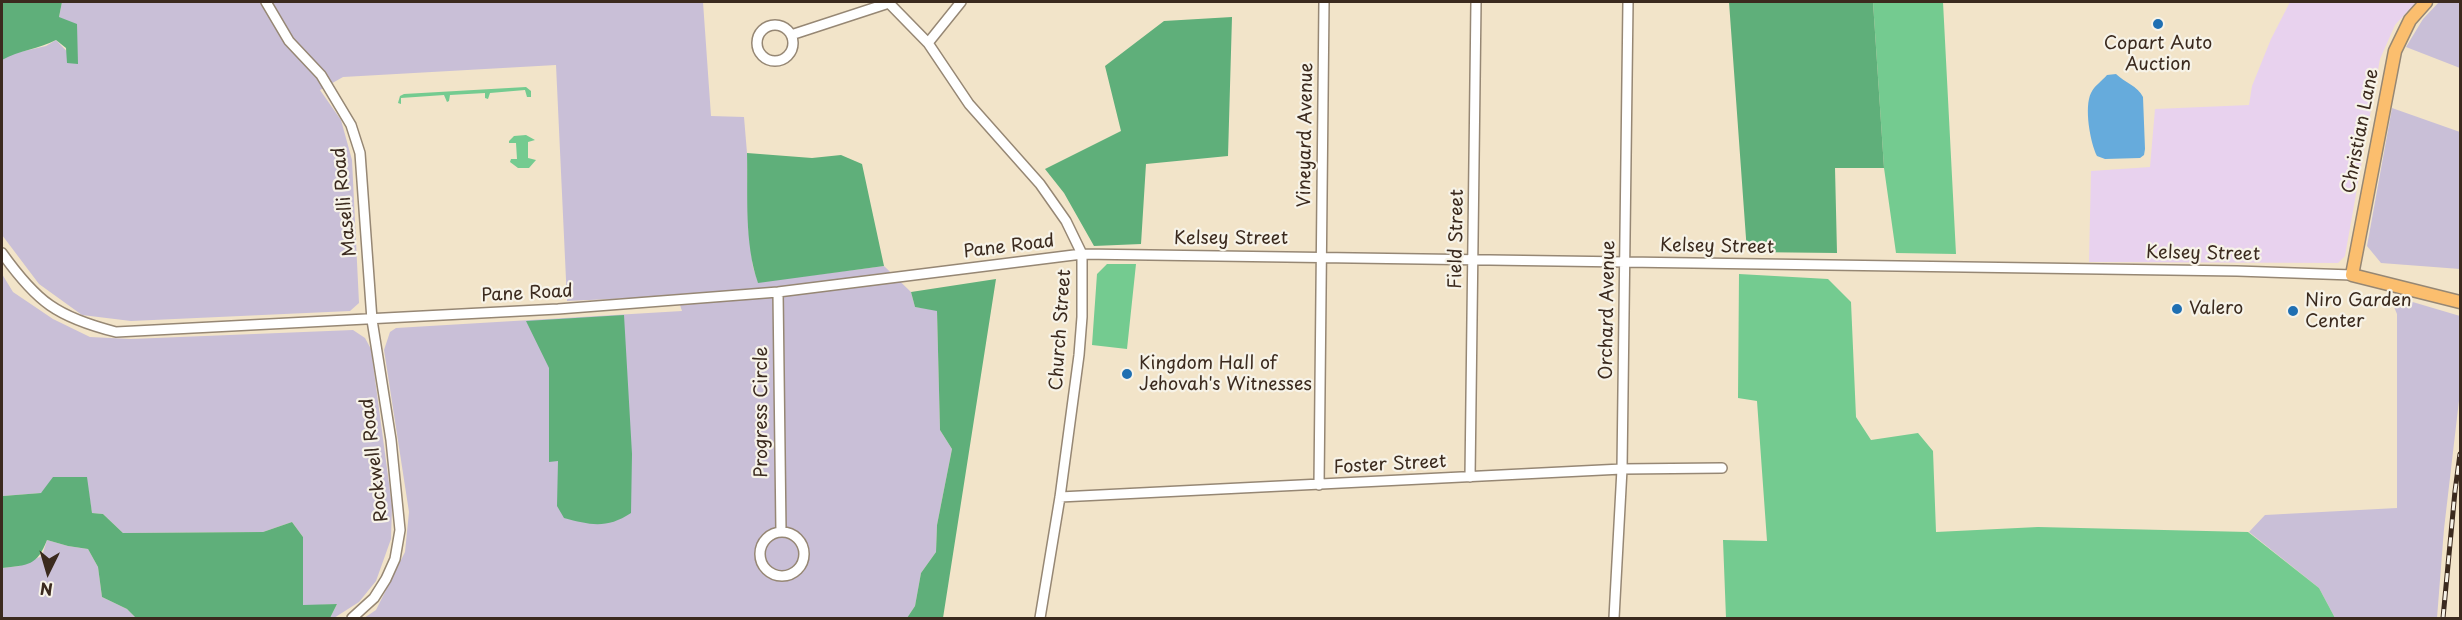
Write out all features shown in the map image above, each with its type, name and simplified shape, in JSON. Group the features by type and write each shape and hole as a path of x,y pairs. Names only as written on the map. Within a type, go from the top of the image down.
{"main road":[{"name":"Christian Lane","path":"2352,275 2395,51 2410,21 2426,2"},
{"path":"2352,275 2460,302"}],"street":[{"name":"Maselli Road","path":"266,2 289,41 321,75 336,99 356,140 363,184 372,320"},
{"path":"792,35 889,2"},
{"name":"Church Street","path":"889,2 928,43 969,104 1050,198 1066,221 1082,254 1082,317 1079,355 1060,496 1040,618"},
{"path":"928,43 961,2"},
{"name":"Vineyard Avenue","path":"1319,485 1324,2"},
{"name":"Field Street","path":"1470,477 1476,2"},
{"name":"Orchard Avenue","path":"1614,618 1622,469 1628,2"},
{"path":"770,26 783,26 792,35 791,52 782,60 771,61 761,55 758,50 757,38 770,26"},
{"name":"Pane Road","path":"2,253 31,292 61,314 116,332 558,309 778,292 1082,254"},
{"name":"Kelsey Street","path":"1082,254 2248,271 2352,275"},
{"name":"Progress Circle","path":"778,292 781,532"},
{"name":"Rockwell Road","path":"352,618 374,598 386,579 395,560 400,530 391,440 372,320"},
{"name":"Foster Street","path":"1060,496 1622,469 1722,468"},
{"path":"781,532 798,539 804,554 800,566 785,576 768,571 761,561 760,554 764,541 774,533 781,532"}],"shaded area":[{"path":"62,2 703,2 711,116 744,117 748,226 753,267 758,282 884,266 911,292 915,307 937,310 940,430 952,449 937,525 936,552 921,573 915,606 907,618 364,618 376,610 405,552 409,512 384,350 390,332 396,328 682,311 677,296 567,301 556,65 343,77 320,90 341,120 352,160 359,303 350,311 131,321 82,315 39,284 2,235 2,60 11,54 46,46 56,40 78,63 59,17"},
{"path":"2290,2 2416,2 2395,25 2380,59 2345,256 2338,263 2089,262 2091,171 2150,167 2155,109 2249,105 2252,86 2271,39"},
{"path":"2439,2 2460,2 2460,68 2406,47 2423,19"},
{"path":"2392,108 2460,132 2460,269 2381,263 2367,246"},
{"path":"2,274 13,292 53,319 90,337 131,339 353,330 365,338 371,349 392,506 391,539 376,581 359,602 334,618 330,618 337,604 303,606 303,537 292,522 263,532 123,533 103,514 92,513 86,477 41,493 3,496"},
{"path":"2389,295 2460,316 2460,392 2444,529 2437,618 2335,618 2319,588 2249,532 2265,515 2397,508 2397,314"},
{"path":"47,540 88,549 98,567 102,597 127,609 136,618 2,618 2,568 19,566 42,556"}],"green space":[{"path":"2,2 62,2 59,17 77,24 78,64 67,63 66,48 56,40 2,60"},
{"path":"1729,2 1873,2 1884,168 1835,168 1837,253 1747,252"},
{"path":"1873,2 1943,2 1956,254 1896,253 1884,168"},
{"path":"1232,17 1228,156 1146,164 1141,244 1094,246 1064,193 1045,169 1121,131 1105,66 1164,21"},
{"path":"526,87 531,91 531,97 527,97 525,90 490,93 488,99 485,98 485,93 450,95 447,102 444,95 401,98 401,104 398,103 400,96 404,94"},
{"path":"526,135 535,140 528,142 528,158 536,160 529,168 518,168 510,162 511,159 517,159 516,143 509,143 509,141 514,136"},
{"path":"747,153 812,158 841,155 862,164 884,266 758,283 749,235"},
{"path":"1107,264 1136,264 1127,349 1092,345 1097,274"},
{"path":"1739,274 1828,279 1851,302 1856,417 1871,440 1918,433 1933,451 1936,532 2038,527 2248,532 2319,588 2335,618 1726,618 1723,540 1767,541 1757,401 1738,398"},
{"path":"996,279 943,618 907,618 915,606 921,573 936,552 937,525 952,449 940,430 937,311 915,307 911,292"},
{"path":"624,315 632,454 631,513 614,522 598,524 564,518 557,506 558,461 549,462 549,368 526,321"},
{"path":"53,477 87,477 92,513 103,514 123,533 263,532 292,522 303,537 303,605 337,604 330,618 136,618 127,609 102,597 98,567 88,549 47,540 39,555 30,563 2,568 2,486 3,496 41,493"}],"water":[{"path":"2116,74 2138,90 2143,97 2145,149 2144,155 2140,158 2105,159 2097,156 2092,142 2088,115 2091,93 2107,75"}],"railway":[{"path":"2443,618 2460,454"}],"place":[{"name":"Copart Auto Auction","path":"2158,24"},
{"name":"Valero","path":"2177,309"},
{"name":"Niro Garden Center","path":"2293,311"},
{"name":"Kingdom Hall of Jehovah's Witnesses","path":"1127,374"}]}
